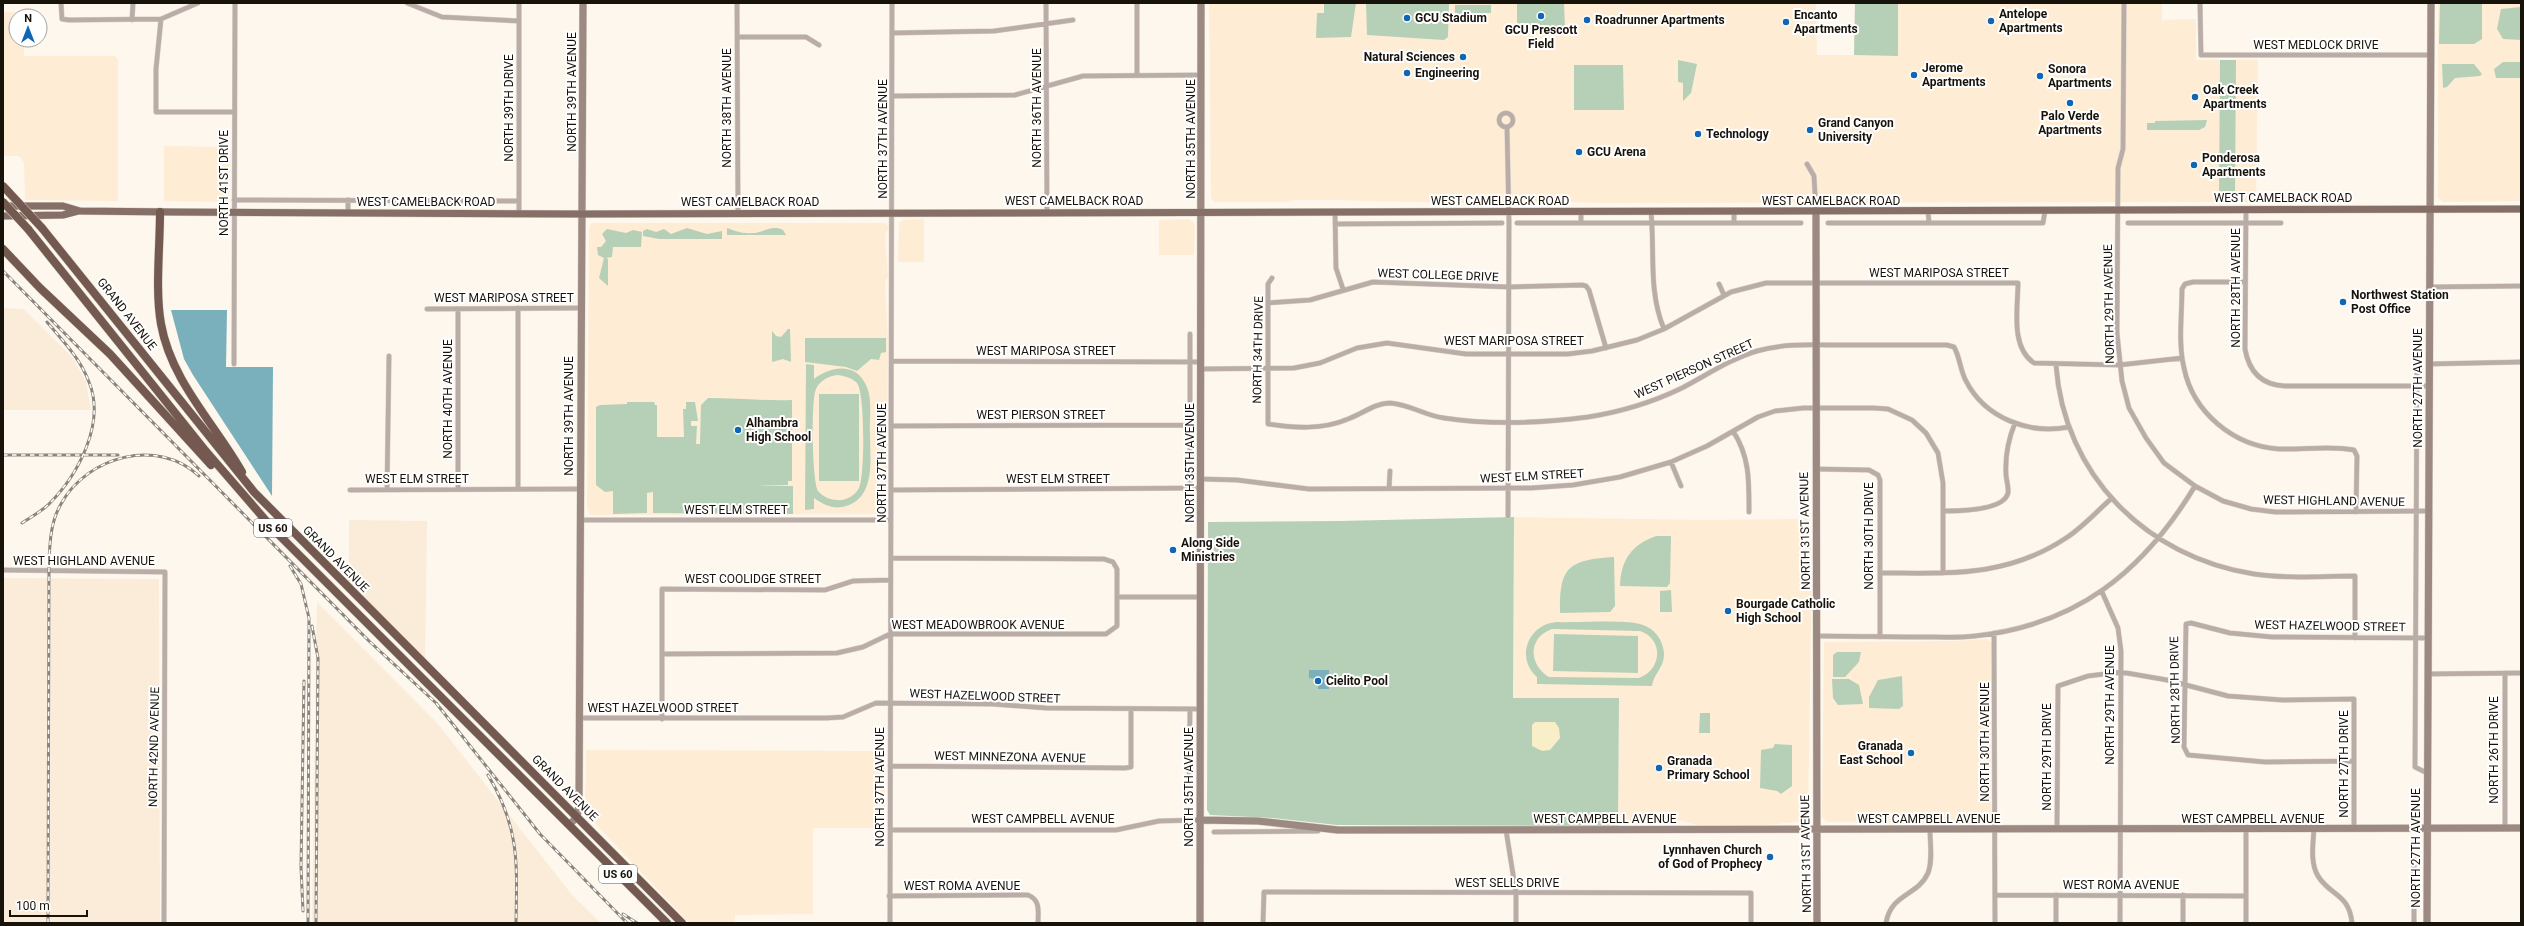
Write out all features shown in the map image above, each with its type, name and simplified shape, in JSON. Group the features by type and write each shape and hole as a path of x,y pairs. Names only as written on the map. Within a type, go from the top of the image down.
{"highway":[{"name":"GRAND AVENUE","path":"3,186 42,228 254,492 682,923"},
{"name":"GRAND AVENUE","path":"3,202 28,229 233,484 274,530 667,923"},
{"path":"160,212 160,313 165,341 182,379 254,492"},
{"path":"3,249 110,354 201,455 233,484"},
{"path":"3,254 15,262"}],"main road":[{"name":"WEST CAMELBACK ROAD","path":"3,206 63,206 80,211"},
{"name":"WEST CAMELBACK ROAD","path":"3,216 63,215 80,211 582,214 2521,209"}],"street":[{"path":"61,3 62,19 132,20 161,19 198,3"},
{"path":"132,3 132,20"},
{"name":"NORTH 41ST DRIVE","path":"234,3 234,364"},
{"path":"407,3 442,16 519,21"},
{"name":"NORTH 39TH DRIVE","path":"519,3 519,213"},
{"name":"NORTH 39TH AVENUE","path":"577,817 579,805 580,718 583,3"},
{"name":"NORTH 38TH AVENUE","path":"736,3 738,213"},
{"name":"NORTH 37TH AVENUE","path":"890,923 890,580 893,212 892,3"},
{"name":"NORTH 36TH AVENUE","path":"1046,3 1047,212"},
{"path":"1137,3 1138,75"},
{"name":"NORTH 35TH AVENUE","path":"1200,923 1199,820 1202,212 1201,3"},
{"name":"NORTH 29TH AVENUE","path":"2124,3 2123,149 2118,168 2119,365 2129,408 2146,438 2164,463 2195,486"},
{"name":"WEST MEDLOCK DRIVE","path":"2200,3 2202,55 2430,55"},
{"name":"NORTH 27TH AVENUE","path":"2427,923 2427,638 2429,511 2428,386 2431,3"},
{"path":"161,19 156,69 156,112 234,112"},
{"path":"892,33 994,31 1047,25 1073,20"},
{"path":"737,38 806,38 819,46"},
{"path":"892,96 999,96 1027,93 1082,76 1202,75"},
{"path":"1507,128 1509,212 1508,516"},
{"name":"NORTH 31ST AVENUE","path":"1807,164 1814,176 1816,212 1815,408 1817,923"},
{"name":"WEST CAMELBACK ROAD","path":"234,200 519,201"},
{"path":"348,200 348,213"},
{"name":"NORTH 28TH AVENUE","path":"2246,209 2246,349 2250,366 2258,377 2276,386 2417,386"},
{"path":"1928,211 1928,223"},
{"name":"WEST CAMELBACK ROAD","path":"1828,223 2043,223 2045,211"},
{"path":"1335,212 1336,268 1343,289"},
{"name":"WEST CAMELBACK ROAD","path":"1420,212 1420,223"},
{"name":"WEST CAMELBACK ROAD","path":"1581,212 1581,223"},
{"path":"1651,212 1652,278 1656,305 1664,329"},
{"path":"1734,212 1734,223"},
{"name":"WEST CAMELBACK ROAD","path":"2128,223 2281,222"},
{"name":"WEST CAMELBACK ROAD","path":"1335,224 1502,223"},
{"name":"WEST CAMELBACK ROAD","path":"1517,223 1802,223"},
{"name":"NORTH 34TH DRIVE","path":"1268,424 1268,284 1272,278"},
{"name":"WEST COLLEGE DRIVE","path":"1268,303 1310,300 1366,283 1384,282 1509,288 1586,286 1606,348"},
{"path":"2245,282 2185,284 2182,289 2182,358 2187,381 2196,399 2210,417 2229,433 2247,442 2268,448 2354,450 2357,456 2356,512"},
{"name":"WEST MARIPOSA STREET","path":"892,361 1190,362 1201,365 1267,369 1294,368 1320,363 1357,348 1387,343 1452,353 1568,354 1606,348 1637,340 1664,329 1724,295 1766,284 1816,283 2018,283 2018,335 2021,349 2026,358 2034,363 2056,365 2119,365 2182,358"},
{"path":"1719,284 1724,295"},
{"path":"2429,287 2521,286"},
{"name":"NORTH 40TH AVENUE","path":"458,308 458,489"},
{"path":"518,308 518,489"},
{"name":"WEST MARIPOSA STREET","path":"427,309 581,308"},
{"name":"NORTH 35TH AVENUE","path":"1190,334 1190,503"},
{"name":"WEST PIERSON STREET","path":"1268,424 1294,427 1331,424 1347,420 1373,407 1390,404 1443,418 1509,421 1588,417 1629,408 1682,388 1744,355 1774,347 1815,345 1954,346 1961,371 1970,388 1990,410 2015,423 2046,429 2069,427"},
{"path":"387,490 389,356"},
{"name":"NORTH 27TH AVENUE","path":"2417,361 2415,767 2427,773"},
{"path":"2429,364 2521,362"},
{"path":"2056,365 2060,397 2069,427 2092,472 2112,498 2129,516 2159,539 2188,556 2217,566 2256,574 2355,576 2355,638"},
{"path":"2417,386 2428,386"},
{"name":"WEST ELM STREET","path":"1201,479 1237,480 1296,489 1508,488 1549,487 1592,483 1620,478 1671,462 1766,413 1786,408 1888,409 1902,414 1919,426 1932,441 1941,462 1943,511"},
{"path":"1943,573 1943,511 1982,508 2000,502 2005,498 2008,493 2006,454 2015,423"},
{"name":"WEST PIERSON STREET","path":"892,426 1190,425"},
{"path":"1733,431 1743,447 1748,466 1749,512"},
{"path":"1671,462 1681,486"},
{"name":"NORTH 30TH DRIVE","path":"1816,470 1869,470 1878,475 1880,636"},
{"path":"1389,489 1390,471"},
{"path":"1817,636 1958,637 1994,634 2058,616 2102,592 2133,567 2159,539 2195,486"},
{"name":"WEST HIGHLAND AVENUE","path":"2195,486 2230,503 2264,511 2429,511"},
{"name":"WEST ELM STREET","path":"891,490 1201,488"},
{"name":"WEST ELM STREET","path":"350,490 580,489"},
{"path":"1880,573 1979,572 2025,560 2067,537 2112,498"},
{"name":"WEST ELM STREET","path":"580,520 891,520"},
{"path":"891,558 1104,558 1113,562 1117,569 1119,597 1200,597"},
{"name":"WEST HIGHLAND AVENUE","path":"3,570 165,572"},
{"name":"NORTH 42ND AVENUE","path":"164,923 165,572"},
{"name":"WEST COOLIDGE STREET","path":"662,654 662,589 825,590 853,581 890,580"},
{"name":"NORTH 29TH AVENUE","path":"2102,592 2118,628 2121,672 2120,923"},
{"name":"WEST MEADOWBROOK AVENUE","path":"662,654 837,653 859,649 890,634 1106,634 1117,626 1119,597"},
{"name":"WEST HAZELWOOD STREET","path":"2186,624 2191,623 2230,633 2272,638 2427,638"},
{"name":"NORTH 28TH DRIVE","path":"2186,624 2184,747 2188,755 2264,762 2354,761"},
{"name":"NORTH 30TH AVENUE","path":"1994,634 1995,923"},
{"path":"662,654 662,719"},
{"path":"2121,672 2185,685"},
{"name":"NORTH 29TH DRIVE","path":"2057,829 2058,686 2088,676 2121,672"},
{"name":"NORTH 26TH DRIVE","path":"2505,673 2505,828"},
{"path":"2427,674 2521,673"},
{"name":"NORTH 27TH DRIVE","path":"2185,685 2228,696 2282,700 2354,699 2354,829"},
{"name":"WEST HAZELWOOD STREET","path":"580,718 835,718 857,712 871,704 890,703 992,704 1040,708 1200,709"},
{"name":"WEST MINNEZONA AVENUE","path":"890,766 1131,766 1131,709"},
{"path":"1189,796 1190,709"},
{"path":"569,825 577,817"},
{"name":"WEST CAMPBELL AVENUE","path":"890,830 1116,830 1159,821 1199,820 1258,821 1338,830"},
{"name":"WEST CAMPBELL AVENUE","path":"1214,832 1338,830 2246,830 2521,828"},
{"path":"2314,829 2314,862 2318,875 2346,902 2352,923"},
{"path":"1506,830 1516,893 1516,923"},
{"path":"1886,923 1890,908 1898,898 1922,882 1928,872 1930,830"},
{"path":"2246,830 2246,923"},
{"name":"NORTH 27TH AVENUE","path":"2414,854 2414,923"},
{"name":"WEST SELLS DRIVE","path":"1264,923 1264,892 1751,893 1751,923"},
{"name":"WEST ROMA AVENUE","path":"1995,895 2246,896"},
{"path":"2056,895 2056,923"},
{"name":"WEST ROMA AVENUE","path":"889,896 1028,896 1034,898 1038,904 1038,923"},
{"path":"2183,896 2183,923"}],"shaded area":[{"name":"Grand Canyon University","path":"1209,3 1816,3 1817,55 1854,55 1855,3 2162,3 2162,20 2196,19 2196,60 2258,60 2256,202 1593,203 1552,201 1499,204 1293,200 1289,202 1214,202 1211,198"},
{"path":"2438,3 2521,3 2521,201 2443,202 2438,198"},
{"path":"3,12 8,12 8,48 24,48 24,56 115,56 118,60 118,201 25,200 24,163 19,156 3,156"},
{"path":"164,146 230,147 229,202 164,201"},
{"path":"924,219 924,262 898,262 899,223 903,220"},
{"path":"1190,219 1195,224 1194,255 1159,255 1159,220"},
{"name":"Alhambra High School","path":"591,223 886,223 889,228 885,235 888,277 885,282 888,338 887,510 885,514 590,515 587,507 589,229"},
{"path":"3,308 24,309 73,358 86,382 91,410 3,410"},
{"path":"1514,517 1704,520 1808,519 1812,560 1808,821 1766,825 1697,825 1682,821 1618,826 1619,698 1513,698"},
{"path":"349,520 427,521 425,659 344,579 349,573"},
{"path":"3,578 159,579 160,923 3,923"},
{"path":"317,602 438,724 572,895 601,923 312,923"},
{"path":"1986,639 1991,642 1992,648 1991,820 1986,823 1826,822 1822,817 1824,642 1953,641"},
{"path":"586,750 885,751 885,828 813,828 813,914 735,915 735,923 689,923 587,815 585,804"}],"green space":[{"path":"1324,3 1356,3 1351,37 1316,38 1317,13 1324,13"},
{"name":"GCU Stadium","path":"1366,3 1449,3 1448,37 1444,40 1367,35"},
{"name":"GCU Prescott Field","path":"1517,3 1564,3 1565,28 1517,29"},
{"path":"1855,3 1898,3 1898,56 1854,55"},
{"path":"2440,3 2482,3 2482,39 2474,44 2439,44"},
{"path":"1455,5 1491,5 1491,13 1484,13 1484,17 1455,17"},
{"path":"2521,7 2521,40 2503,39 2497,29 2501,9"},
{"path":"1678,60 1697,64 1691,93 1683,101 1683,83 1678,82"},
{"path":"2220,60 2236,60 2235,197 2219,196"},
{"path":"2503,62 2521,62 2521,78 2496,78 2494,69"},
{"path":"2442,64 2474,64 2482,74 2480,76 2455,78 2447,87 2443,88"},
{"path":"1574,65 1623,65 1624,110 1574,110"},
{"path":"2207,120 2205,127 2199,130 2147,130 2147,123 2155,123 2155,121"},
{"path":"687,228 707,234 722,231 722,239 659,239 643,236 643,231 647,229 656,232 664,229 671,234"},
{"path":"727,228 739,232 756,233 771,228 779,228 783,230 786,235 727,235"},
{"path":"607,229 626,233 633,230 642,232 641,247 613,247 612,257 606,258 608,259 608,286 599,278 604,258 598,255 597,247 601,247 606,241 602,234"},
{"path":"788,329 790,329 791,362 783,359 772,362 772,331 776,336 781,337"},
{"path":"805,338 886,338 886,352 881,353 879,360 871,359 857,371 846,367 805,362"},
{"path":"806,364 814,365 814,379 827,371 842,368 849,370 862,378 869,396 870,465 867,486 856,501 846,506 829,506 814,498 814,509 805,510","holes":["838,375 855,381 860,390 863,417 863,452 859,488 852,496 846,499 834,500 822,495 818,491 816,484 813,457 813,408 814,396 818,386 828,377"]},
{"path":"819,394 859,394 859,481 819,481"},
{"path":"708,398 792,400 792,481 788,481 788,485 757,486 793,486 793,514 653,513 653,492 647,493 647,513 613,514 613,491 605,492 596,485 596,407 600,405 627,404 627,402 654,402 655,405 657,405 657,437 684,437 683,409 686,409 686,402 695,402 698,421 691,421 691,426 697,426 696,444 700,444 701,405"},
{"path":"1514,517 1513,698 1619,698 1618,826 1337,825 1273,818 1210,815 1207,810 1208,522"},
{"path":"1656,536 1671,536 1670,583 1667,587 1620,586 1625,561 1629,555 1640,544"},
{"path":"1614,557 1615,606 1610,612 1560,613 1562,585 1565,575 1570,568 1586,560"},
{"path":"1671,590 1672,612 1660,612 1660,591"},
{"path":"1558,622 1626,622 1643,625 1655,632 1660,639 1664,653 1663,662 1654,678 1652,686 1537,684 1537,677 1530,669 1526,652 1532,635 1539,628","holes":["1552,629 1640,631 1648,635 1653,641 1657,654 1656,662 1652,668 1647,674 1639,678 1549,677 1542,672 1535,659 1535,645 1538,639 1544,633"]},
{"path":"1554,634 1638,636 1638,673 1553,671"},
{"path":"1837,652 1861,652 1859,662 1845,677 1833,677 1833,655"},
{"path":"1902,676 1903,706 1899,709 1869,708 1869,697 1878,680"},
{"path":"1832,679 1849,679 1859,685 1863,704 1838,705 1833,698"},
{"path":"1700,713 1710,713 1710,733 1699,733"},
{"path":"1775,744 1792,745 1792,786 1781,794 1777,791 1760,788 1761,750 1773,748"}],"sand":[{"path":"1535,722 1555,722 1559,728 1560,738 1550,750 1542,751 1532,746 1532,725"}],"water":[{"path":"171,310 227,310 226,367 273,367 272,496 184,359"},
{"path":"1309,670 1329,670 1329,689 1318,689 1318,679 1309,678"}],"railway":[{"path":"3,271 369,641 436,703 540,834 627,923"},
{"path":"22,523 40,512 49,504 70,478 86,448 94,414 93,398 89,382 81,365 71,350 47,322"},
{"path":"3,455 118,455"},
{"path":"48,923 49,560 55,517 61,504 73,487 88,474 105,464 124,457 144,455 164,457 182,464 199,476"},
{"path":"290,566 301,584 309,618 308,923"},
{"path":"312,626 318,658 316,923"},
{"path":"303,911 301,867 304,681"},
{"path":"488,775 506,812 511,830 517,882 516,923"},
{"path":"623,914 637,923"}],"place":[{"name":"GCU Prescott Field","path":"1541,16"},
{"name":"GCU Stadium","path":"1407,18"},
{"name":"Roadrunner Apartments","path":"1587,20"},
{"name":"Antelope Apartments","path":"1991,21"},
{"name":"Encanto Apartments","path":"1786,22"},
{"name":"Natural Sciences","path":"1463,57"},
{"name":"Engineering","path":"1407,73"},
{"name":"Jerome Apartments","path":"1914,75"},
{"name":"Sonora Apartments","path":"2040,76"},
{"name":"Oak Creek Apartments","path":"2195,97"},
{"name":"Palo Verde Apartments","path":"2070,103"},
{"name":"Grand Canyon University","path":"1810,130"},
{"name":"Technology","path":"1698,134"},
{"name":"GCU Arena","path":"1579,152"},
{"name":"Ponderosa Apartments","path":"2194,165"},
{"name":"Northwest Station Post Office","path":"2343,302"},
{"name":"Alhambra High School","path":"738,430"},
{"name":"Along Side Ministries","path":"1173,550"},
{"name":"Bourgade Catholic High School","path":"1728,611"},
{"name":"Cielito Pool","path":"1318,681"},
{"name":"Granada East School","path":"1911,753"},
{"name":"Granada Primary School","path":"1659,768"},
{"name":"Lynnhaven Church of God of Prophecy","path":"1770,857"}]}
